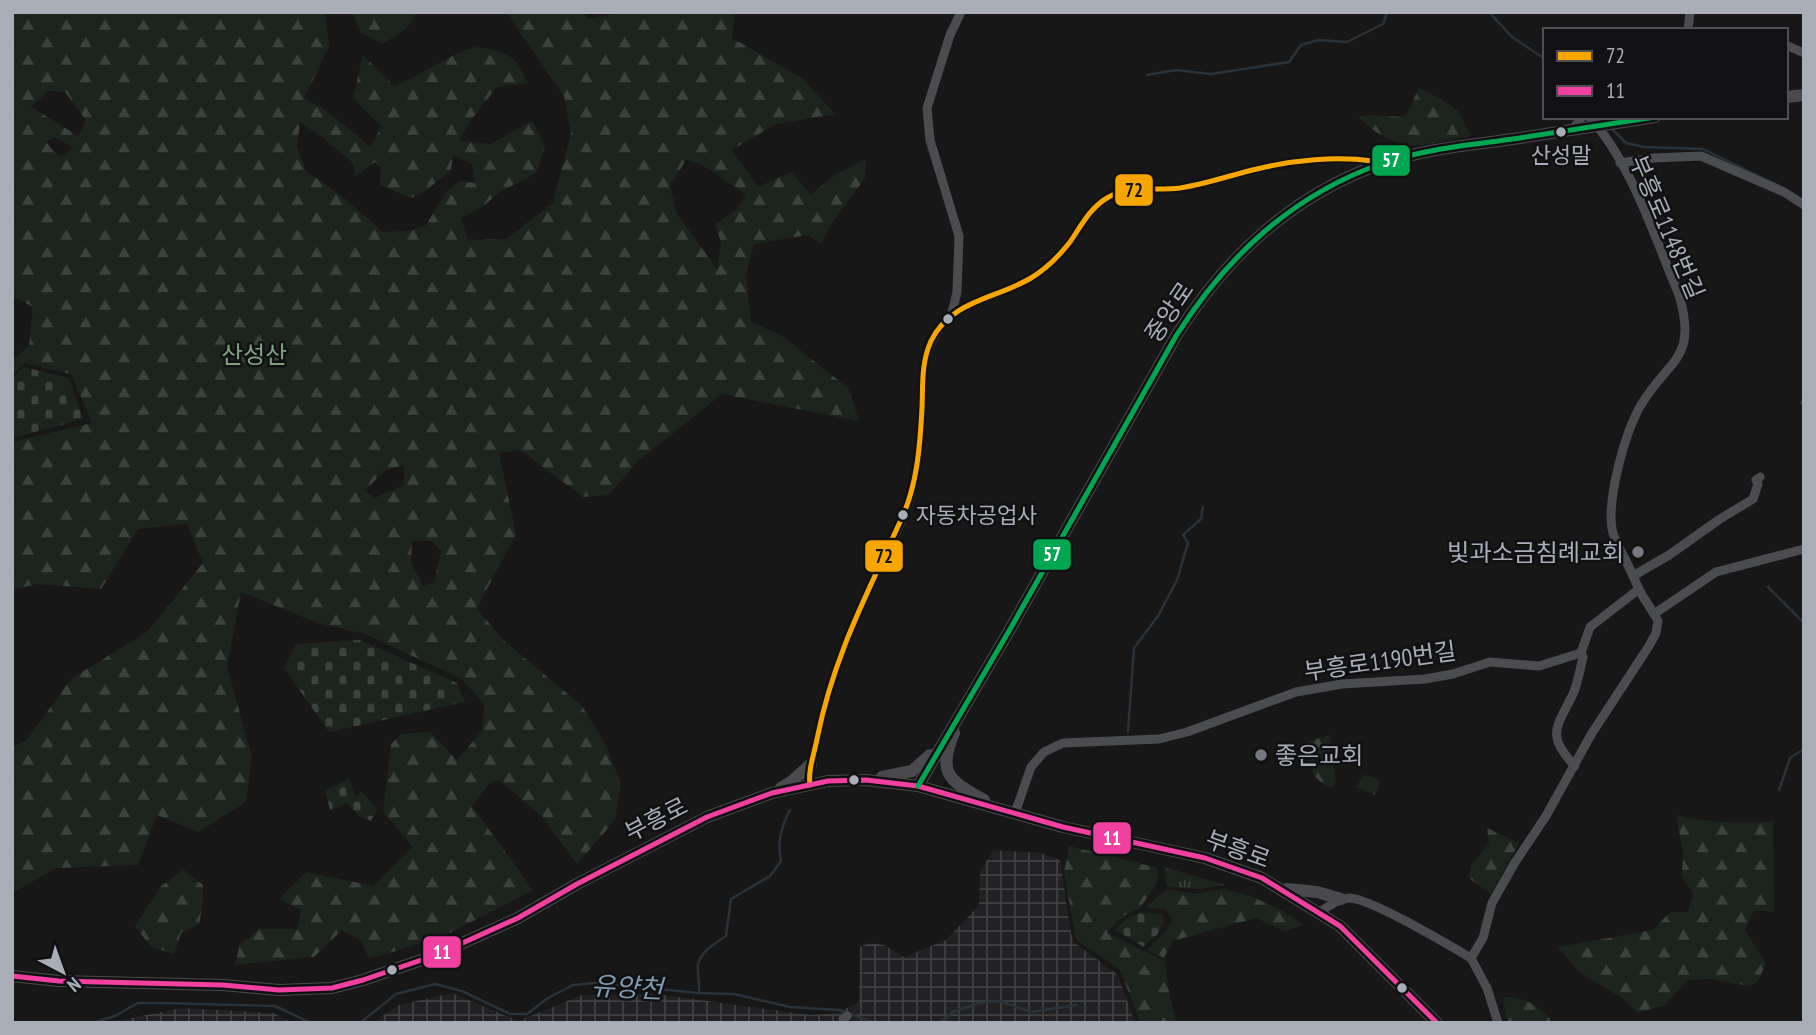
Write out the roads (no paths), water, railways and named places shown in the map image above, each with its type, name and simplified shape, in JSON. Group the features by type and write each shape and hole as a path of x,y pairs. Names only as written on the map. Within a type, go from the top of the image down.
{"main road":[{"name":"중앙로","path":"918,786 1176,336 1204,294 1244,248 1276,222 1332,186 1386,163 1448,148 1637,119"},
{"path":"974,691 951,740 947,770 956,785 999,809"},
{"path":"866,780 912,771 950,730"},
{"path":"772,793 792,782 811,764"},
{"name":"부흥로","path":"12,976 59,981 211,985 279,990 332,988 436,955 518,918 707,817 772,793 828,781 866,780 918,786 1063,827 1205,858 1262,878 1340,926 1437,1023"},
{"path":"1281,889 1317,892 1341,900"}],"street":[{"path":"950,317 957,292 959,236 930,140 927,108 950,35 961,12"},
{"path":"1788,46 1804,53"},
{"path":"1572,130 1580,119"},
{"name":"부흥로1148번길","path":"1601,123 1606,140 1641,205 1684,312 1685,335 1678,359 1657,382 1637,412 1610,505 1612,532 1654,614"},
{"path":"1620,163 1701,156 1784,192 1804,205"},
{"path":"810,785 811,764 825,701 844,644 909,499 918,459 923,359 933,337 950,317 962,307 1016,286 1037,274 1060,253 1096,206 1116,193 1182,188 1298,162 1354,159 1386,163"},
{"path":"1633,576 1753,499 1758,484 1756,480 1760,477"},
{"path":"1471,958 1483,938 1492,903 1592,733 1656,633 1658,621 1654,614 1693,585 1716,572 1804,549"},
{"path":"1575,766 1558,746 1555,732 1575,691 1583,657 1581,653 1590,627 1639,589"},
{"name":"부흥로1190번길","path":"1015,813 1031,767 1044,752 1063,743 1159,739 1187,732 1296,692 1342,684 1425,679 1453,674 1490,662 1539,666 1581,653"},
{"path":"1320,912 1341,900 1353,898 1372,905 1471,958 1487,988 1498,1023"}],"waterway":[{"path":"1147,75 1176,70 1211,74 1289,62 1301,45 1318,40 1347,42 1383,24 1387,12"},
{"path":"1489,12 1512,37 1543,58"},
{"path":"1612,129 1626,143 1644,147 1703,149 1779,186"},
{"path":"1804,397 1801,403 1804,405"},
{"path":"1128,732 1134,648 1158,616 1177,580 1188,543 1183,535 1201,519 1203,507"},
{"path":"1768,587 1804,623"},
{"path":"1779,790 1790,758 1804,749"},
{"path":"699,993 698,964 706,951 726,936 731,899 770,876 781,861 781,835 790,810"},
{"name":"유양천","path":"360,1023 396,994 435,984 462,991 510,1014 527,1014 548,998 573,985 594,983 734,994 790,1007 840,1010 875,1023"},
{"path":"939,1023 953,1012 979,1003 999,1001 1031,1012 1076,1005"},
{"name":"유양천","path":"92,1023 115,1016 138,1003 275,1006 311,1023"}],"place":[{"name":"산성말","path":"1561,132"},
{"name":"자동차공업사","path":"903,515"},
{"name":"빛과소금침례교회","path":"1638,552"},
{"name":"좋은교회","path":"1261,755"}],"park label":[{"name":"산성산","path":"254,354"}]}
